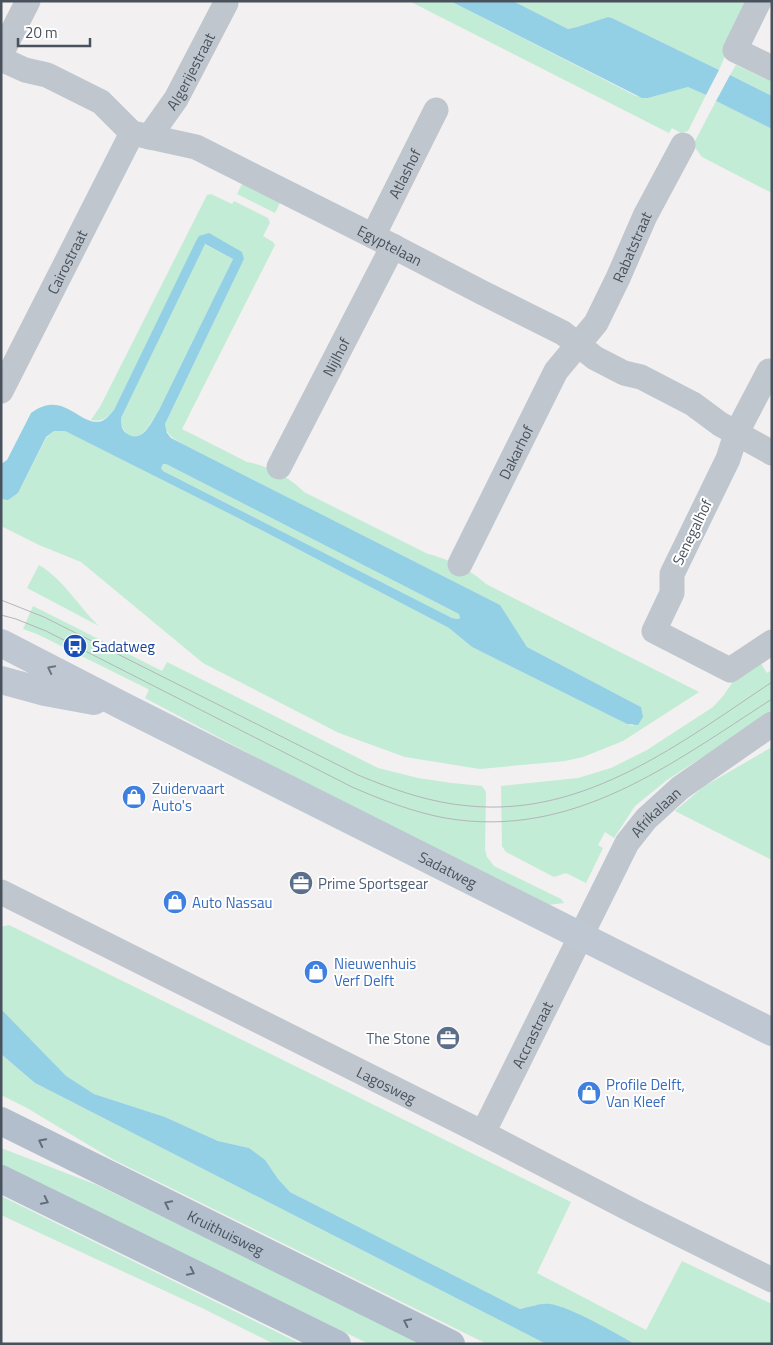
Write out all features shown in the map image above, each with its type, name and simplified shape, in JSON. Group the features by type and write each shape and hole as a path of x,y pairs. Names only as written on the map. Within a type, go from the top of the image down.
{"main road":[{"name":"Kruithuisweg","path":"1,1121 451,1344"},
{"path":"1,1179 337,1344"}],"street":[{"path":"1,54 28,1"},
{"path":"759,1 735,50 772,68"},
{"name":"Algerijestraat","path":"140,135 176,99 226,3"},
{"path":"1,59 25,70 47,76 101,102 140,135"},
{"name":"Atlashof","path":"383,241 436,110"},
{"name":"Egyptelaan","path":"140,135 196,147 383,241 562,333 595,358 624,373 641,377 693,404 736,434 772,453"},
{"name":"Cairostraat","path":"1,391 140,135"},
{"name":"Rabatstraat","path":"578,344 596,323 645,216 683,145"},
{"name":"Nijlhof","path":"279,467 383,241"},
{"name":"Dakarhof","path":"460,564 556,371 578,344"},
{"name":"Senegalhof","path":"769,371 736,434 728,458 672,574 672,593 654,631 730,670 772,642"},
{"name":"Sadatweg","path":"1,643 772,1032"},
{"name":"Sadatweg","path":"1,680 45,692 125,707"},
{"name":"Afrikalaan","path":"581,936 627,843 646,818 680,788 772,724"},
{"name":"Lagosweg","path":"1,892 772,1280"},
{"name":"Accrastraat","path":"483,1133 581,936"}],"green space":[{"path":"409,1 450,1 636,96 648,98 688,87 706,95 688,131 681,133 672,128 669,133"},
{"path":"513,1 750,1 719,70 612,18 608,17 568,29"},
{"path":"736,65 766,79 772,78 772,96 730,75"},
{"path":"716,101 772,129 772,193 702,157 693,145"},
{"path":"244,180 282,199 275,213 237,194"},
{"path":"211,194 232,204 234,201 268,218 270,223 263,236 275,245 182,429 247,462 278,472 304,492 428,554 459,566 474,574 486,584 699,692 623,741 583,757 565,761 480,769 405,757 339,733 203,663 81,562 39,545 1,526 1,499 8,499 18,493 46,438 54,431 65,431 238,518 449,628 472,647 633,726 641,707 527,647 499,605 183,444 169,434 165,424 244,259 199,236 114,410 104,419 98,421 91,420 101,405 207,195"},
{"path":"204,244 233,259 159,410 142,434 132,437 121,425 121,418"},
{"path":"163,464 459,613 460,618 452,618 163,471 161,468"},
{"path":"39,565 56,578 99,626 27,588"},
{"path":"33,606 162,671 167,662 378,768 418,778 482,786 486,792 485,849 487,857 494,866 561,899 564,903 548,905 304,783 145,698 149,690 146,688 37,634 23,629"},
{"path":"758,659 767,673 772,670 772,712 667,780 635,806 614,838 605,832 598,845 603,848 586,883 566,873 554,877 506,852 502,846 501,786 578,778 611,768 647,750 713,707 724,695 740,671"},
{"path":"772,747 772,860 675,811 703,787"},
{"path":"9,925 571,1202 537,1273 646,1330 682,1261 772,1304 772,1344 635,1344 573,1312 535,1305 520,1309 290,1192 249,1148 218,1141 165,1117 94,1094 65,1076 1,1009 1,927"},
{"path":"1,1054 35,1083 546,1344 487,1344 112,1159 27,1108 1,1095"},
{"path":"1,1148 97,1185 425,1344 369,1344 1,1165"},
{"path":"1,1196 301,1344 274,1344 202,1308 1,1215"}],"water":[{"path":"450,1 513,1 568,29 608,17 612,18 719,70 706,95 688,87 642,98"},
{"path":"730,75 772,96 772,129 716,101"},
{"path":"209,233 242,252 244,259 165,424 167,433 171,438 500,605 527,647 641,707 643,717 638,725 627,724 472,647 449,628 238,518 65,431 54,431 46,437 18,493 8,500 1,499 1,464 7,460 31,413 43,406 62,406 94,422 104,420 114,410 199,236","holes":["205,244 233,259 159,410 142,434 132,436 123,430 121,418","163,464 459,614 460,618 452,618 163,471 161,468"]},
{"path":"1,1009 66,1076 94,1094 165,1117 218,1141 249,1148 265,1160 290,1192 520,1309 542,1304 559,1306 593,1321 635,1344 546,1344 35,1083 1,1054"}],"tram line":[{"path":"1,600 44,617 358,775 413,795 441,802 470,806 513,806 553,800 593,787 631,771 667,751 772,682"},
{"path":"1,615 46,631 352,787 398,805 445,818 492,822 536,818 578,807 619,791 658,771 772,699"}],"place":[{"name":"Sadatweg","path":"75,646"},
{"name":"Zuidervaart Auto's","path":"134,797"},
{"name":"Prime Sportsgear","path":"301,883"},
{"name":"Auto Nassau","path":"175,902"},
{"name":"Nieuwenhuis Verf Delft","path":"316,972"},
{"name":"The Stone","path":"448,1038"},
{"name":"Profile Delft, Van Kleef","path":"589,1093"}]}
